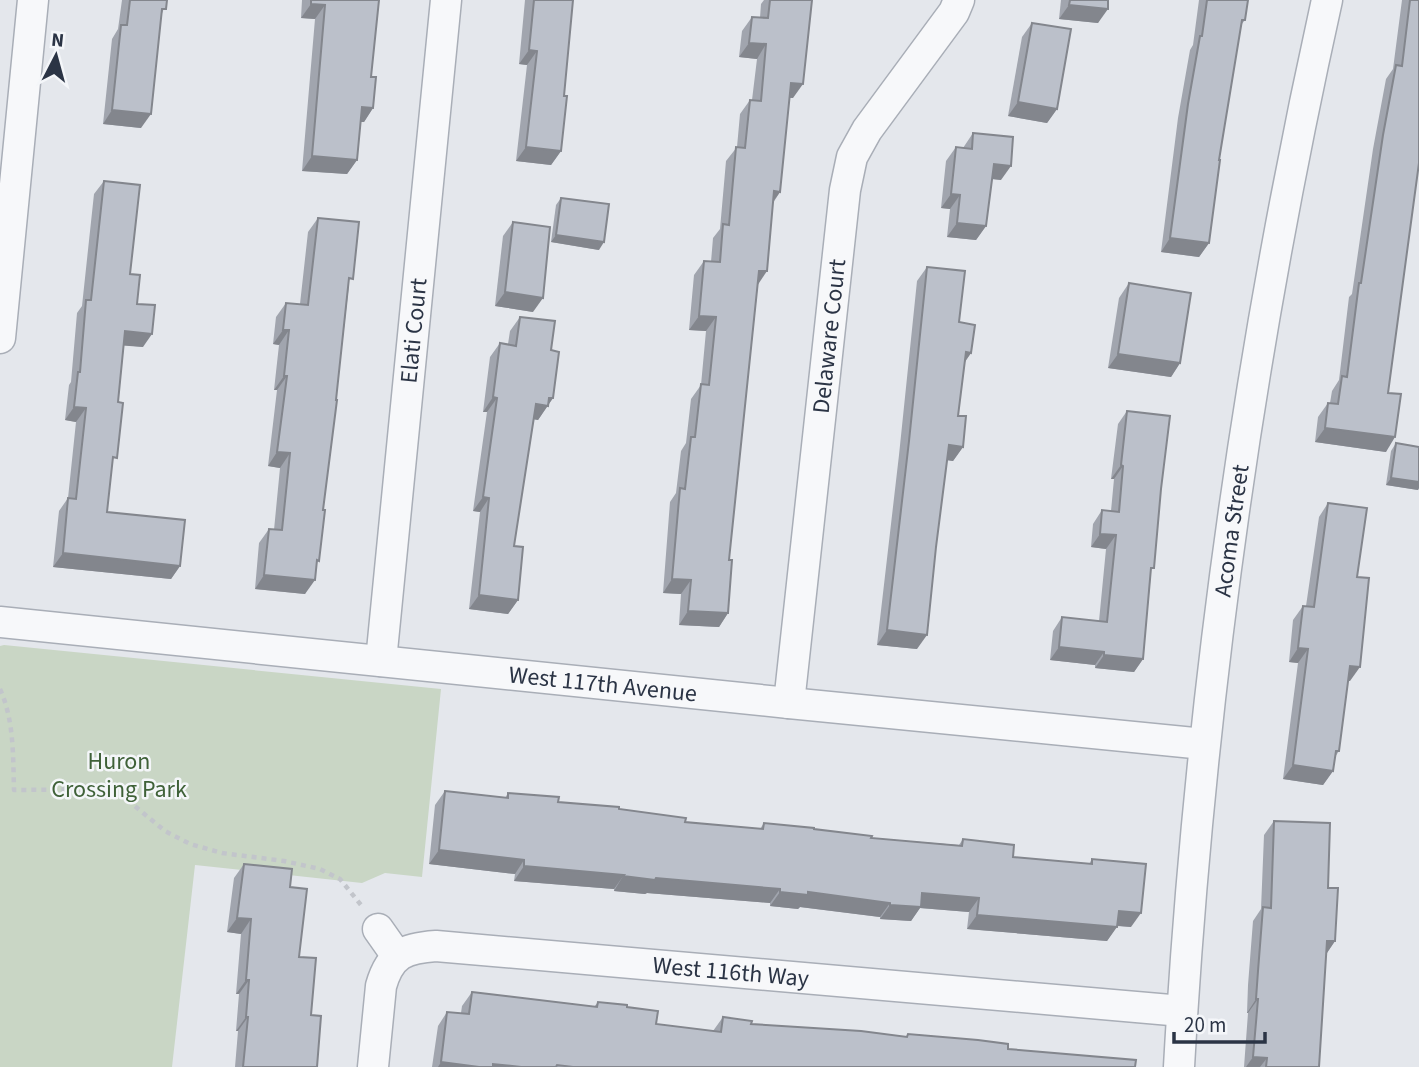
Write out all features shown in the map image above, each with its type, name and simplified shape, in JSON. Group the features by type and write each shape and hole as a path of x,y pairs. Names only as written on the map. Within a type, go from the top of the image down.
{"street":[{"path":"0,338 33,0"},
{"name":"Elati Court","path":"381,661 446,0"},
{"name":"Delaware Court","path":"789,704 845,190 852,157 867,130 954,12 959,0"},
{"name":"Acoma Street","path":"1179,1067 1204,744 1221,606 1270,281 1327,0"},
{"name":"West 117th Avenue","path":"0,622 1204,744"},
{"path":"373,1067 381,986 384,974 397,956 378,929"},
{"name":"West 116th Way","path":"397,956 416,948 436,946 1182,1011"}],"path":[{"path":"0,688 11,727 14,790 114,789 165,831 190,844 222,853 320,869 340,879 378,929"}],"green space":[{"name":"Huron Crossing Park","path":"0,646 441,689 422,877 385,873 362,883 195,865 172,1067 0,1067"}],"building":[{"path":"130,0 167,0 166,9 162,9 151,114 112,110 121,25 127,25"},
{"path":"311,0 379,0 371,77 376,77 373,108 362,107 357,160 312,156 325,5 311,4"},
{"path":"534,0 573,0 561,151 526,147 537,51 529,50"},
{"path":"770,0 812,0 803,84 791,83 780,192 774,191 767,271 759,271 729,560 732,560 728,613 688,611 691,580 672,579 680,488 685,489 701,384 709,385 716,317 699,316 704,261 720,262 723,224 729,225 736,147 745,148 750,100 761,101 766,44 749,43 752,17 768,18"},
{"path":"1070,0 1108,0 1108,9 1069,5"},
{"path":"1207,0 1248,0 1245,20 1242,20 1219,160 1209,243 1170,238 1188,104"},
{"path":"1410,0 1419,0 1419,163 1388,393 1401,394 1395,437 1325,428 1328,403 1338,404 1342,376 1347,377 1383,135 1396,65 1402,66"},
{"path":"1032,23 1071,29 1057,109 1018,102"},
{"path":"973,133 1013,137 1011,166 994,164 986,226 957,223 960,195 951,194 956,147 972,149"},
{"path":"104,181 140,185 130,274 140,275 137,304 155,305 152,334 125,331 118,402 123,403 107,512 185,520 180,566 63,553 68,498 76,499 86,408 74,407 86,300 91,300"},
{"path":"561,198 609,204 604,242 556,235"},
{"path":"318,218 359,222 353,279 349,278 325,510 315,580 264,575 269,529 282,530 290,453 277,452 287,376 284,376 289,330 283,330 286,303 308,305"},
{"path":"513,222 550,227 543,298 505,292"},
{"path":"927,267 965,271 959,322 975,325 971,353 966,352 958,416 966,416 963,447 949,445 927,635 887,630"},
{"path":"1129,283 1191,293 1180,363 1118,354"},
{"path":"520,317 555,321 551,350 559,352 553,398 549,398 548,406 536,404 514,546 523,547 518,600 479,595 489,498 483,497 497,398 493,397 500,343 516,346"},
{"path":"1127,411 1170,416 1143,659 1059,647 1062,617 1107,622 1116,535 1100,534 1102,510 1119,512"},
{"path":"1396,443 1419,447 1419,482 1391,478"},
{"path":"1328,503 1367,508 1357,577 1369,578 1360,667 1350,666 1339,751 1336,751 1333,771 1293,765 1308,649 1298,648 1303,606 1314,607"},
{"path":"445,791 508,798 508,793 559,797 558,802 619,807 686,818 685,822 763,829 764,823 872,836 871,838 962,846 963,839 1014,845 1013,857 1092,864 1092,859 1146,864 1141,913 1119,911 1117,927 977,915 979,898 922,893 921,907 890,905 808,892 808,895 780,892 780,889 655,880 524,866 524,860 439,850"},
{"path":"1274,821 1330,823 1328,888 1338,888 1335,941 1327,941 1319,1067 1266,1067 1267,1058 1253,1057 1263,907 1271,908"},
{"path":"244,864 292,869 290,887 307,889 299,957 316,958 311,1015 321,1016 317,1067 243,1067 248,1017 249,980 246,980 251,919 237,918"},
{"path":"472,992 597,1007 598,1002 627,1005 658,1011 656,1024 721,1032 723,1017 752,1021 751,1024 978,1040 1008,1044 1008,1049 1136,1060 1135,1067 521,1067 493,1064 493,1067 479,1067 441,1062 447,1012 469,1014"}]}
